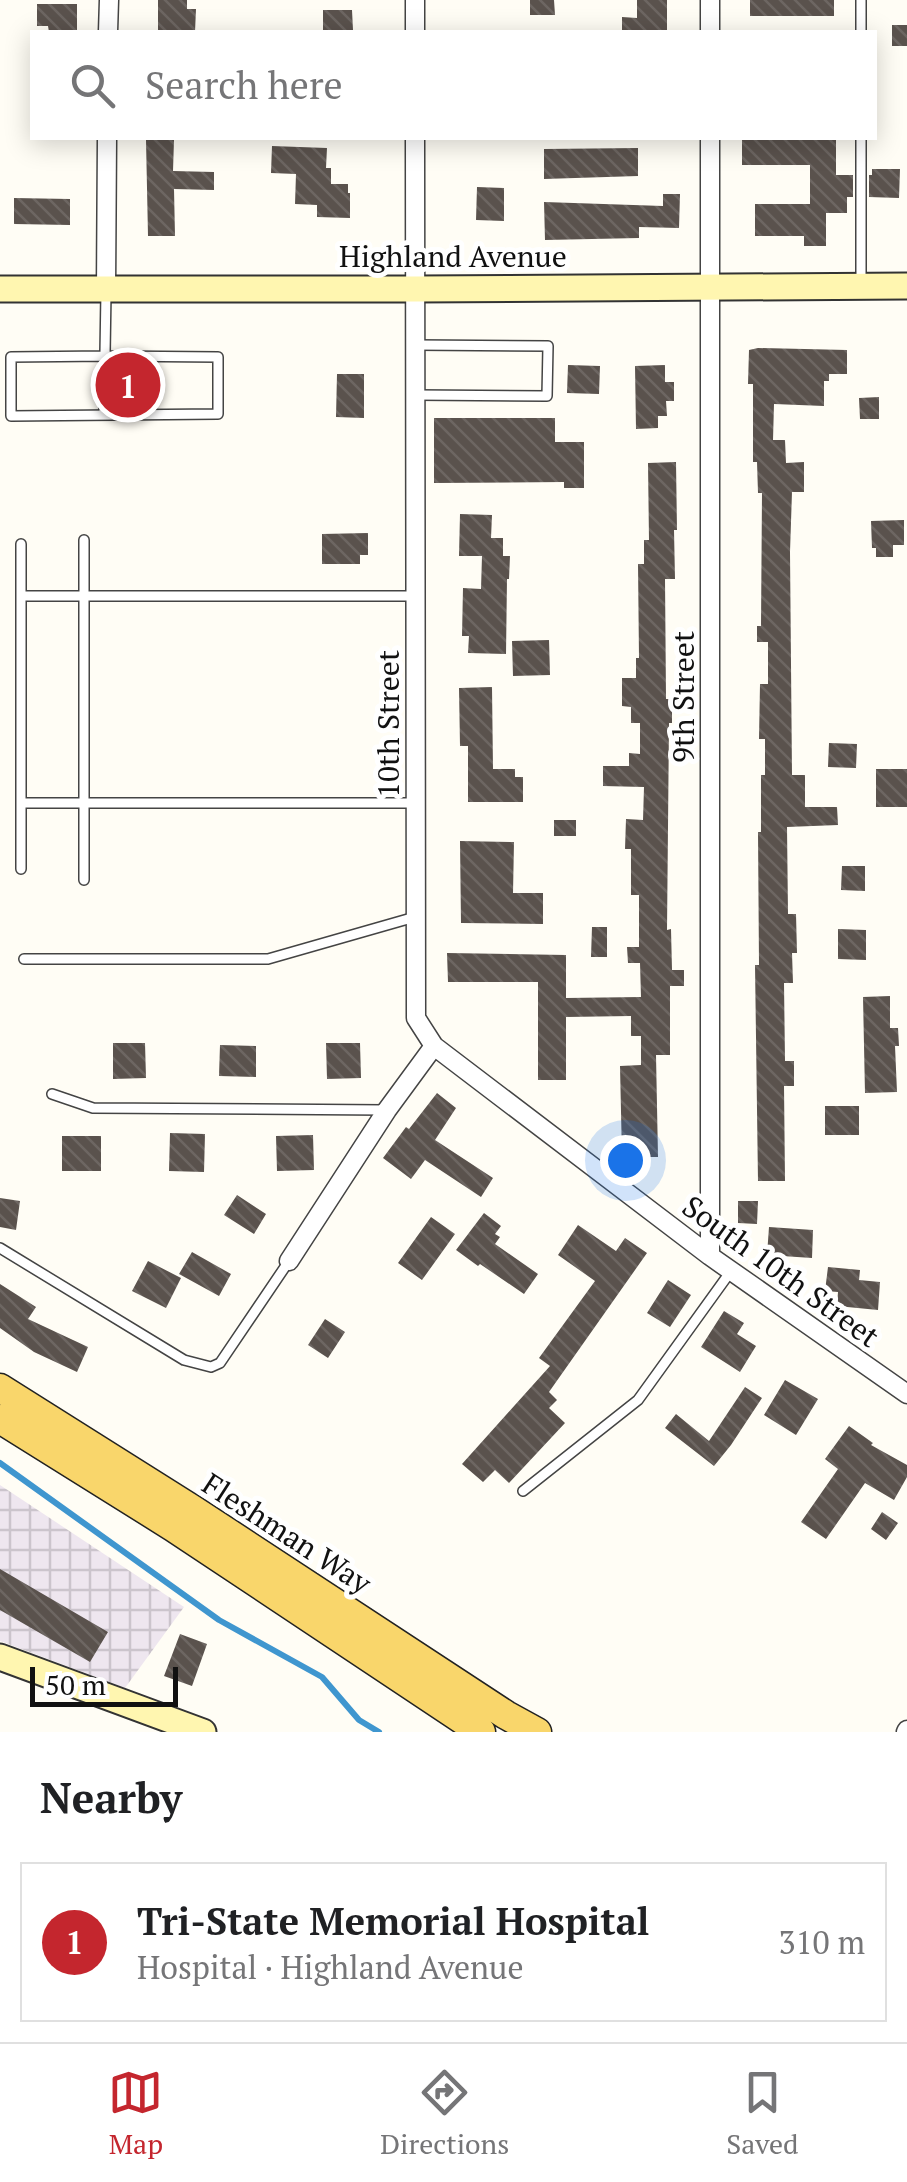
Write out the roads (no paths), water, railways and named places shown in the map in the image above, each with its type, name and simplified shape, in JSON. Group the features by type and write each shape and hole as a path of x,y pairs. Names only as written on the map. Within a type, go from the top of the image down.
{"main road":[{"name":"Highland Avenue","path":"0,288 907,286"},
{"name":"Fleshman Way","path":"0,1388 537,1732"},
{"name":"Fleshman Way","path":"0,1419 173,1527 480,1732"},
{"path":"0,1657 203,1732"}],"street":[{"path":"108,30 109,0"},
{"path":"414,0 415,30"},
{"path":"710,0 710,30"},
{"path":"106,289 108,140"},
{"name":"10th Street","path":"415,140 416,1018 434,1046"},
{"name":"9th Street","path":"710,140 710,1256"},
{"path":"289,1260 434,1046"},
{"name":"South 10th Street","path":"434,1046 710,1256 907,1394"}],"lane":[{"path":"860,0 860,30"},
{"path":"861,140 861,286"},
{"path":"104,416 106,289"},
{"path":"416,346 548,346 548,396 416,395"},
{"path":"106,356 218,357 218,414 11,416 10,357 106,356"},
{"path":"84,540 84,880"},
{"path":"21,544 21,869"},
{"path":"21,596 416,596"},
{"path":"21,803 414,803"},
{"path":"24,959 268,959 416,916"},
{"path":"52,1094 93,1108 388,1110"},
{"path":"0,1248 184,1360 211,1367 220,1364 289,1260"},
{"path":"524,1491 638,1400 732,1271"}],"waterway":[{"path":"0,1463 219,1620 322,1677 359,1720 379,1732"}],"place":[{"name":"Tri-State Memorial Hospital","path":"128,385"}]}
